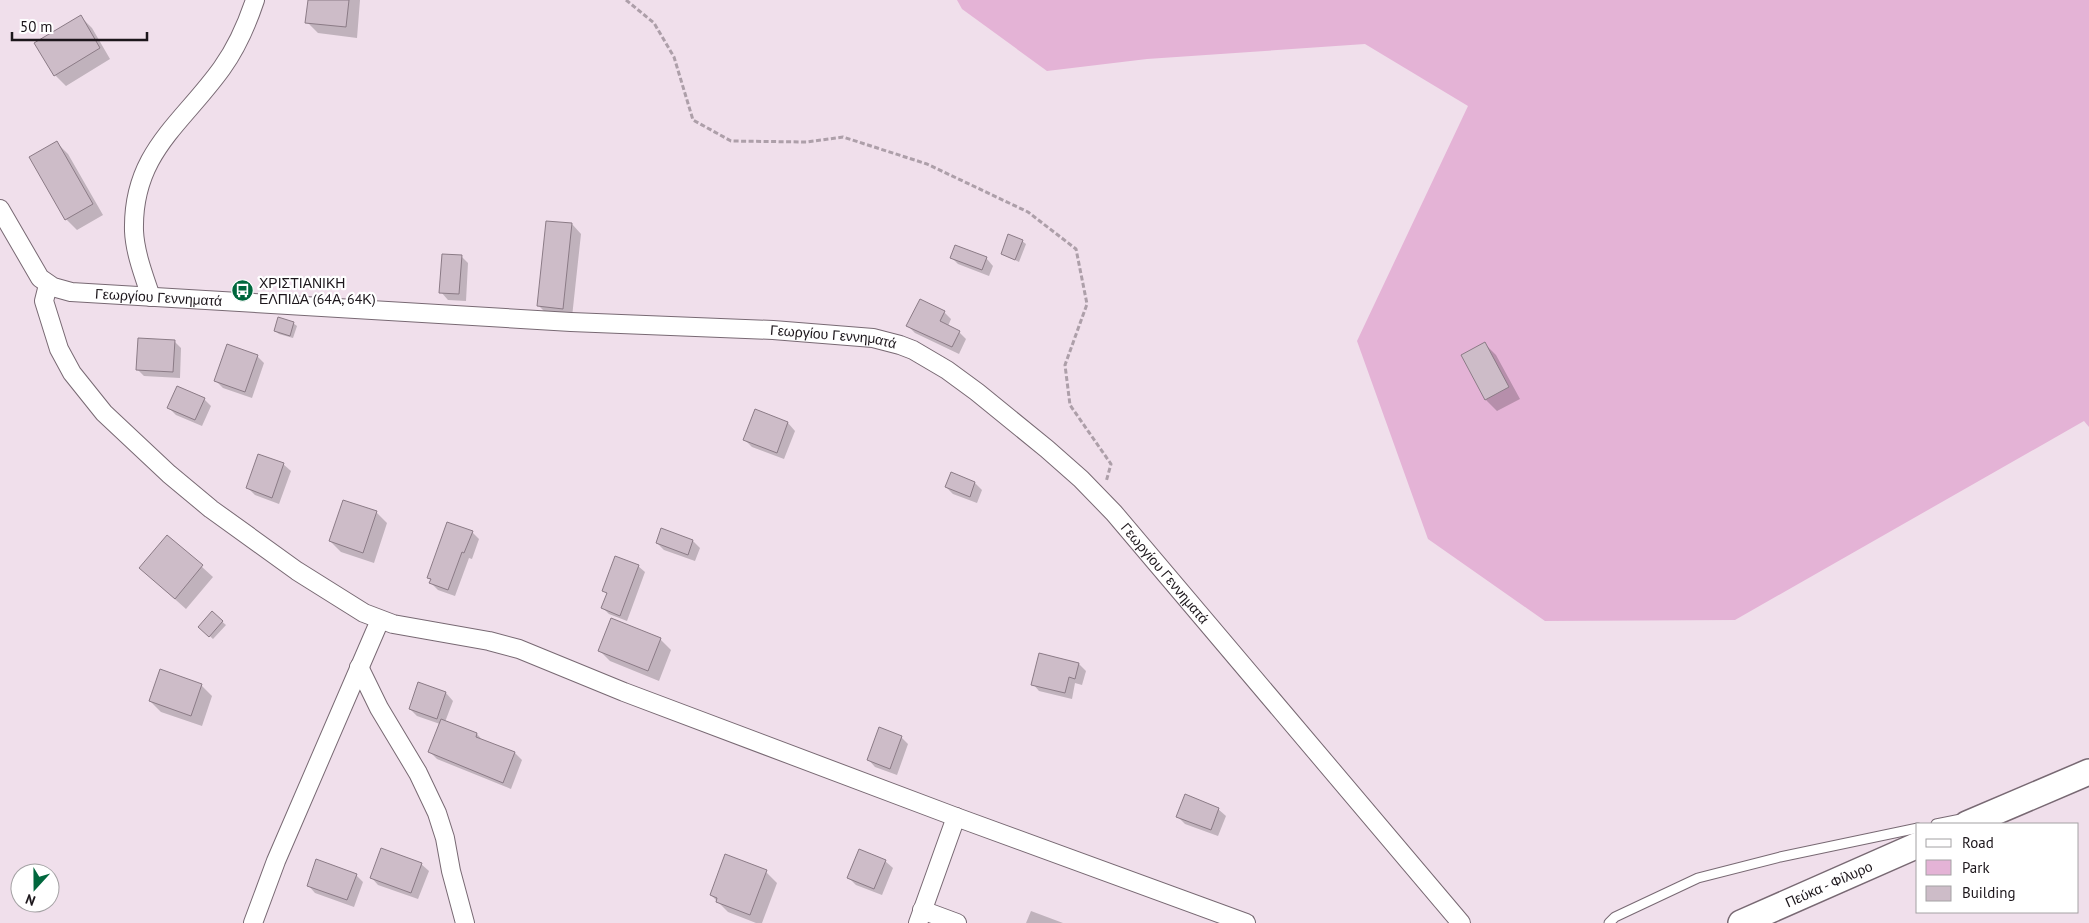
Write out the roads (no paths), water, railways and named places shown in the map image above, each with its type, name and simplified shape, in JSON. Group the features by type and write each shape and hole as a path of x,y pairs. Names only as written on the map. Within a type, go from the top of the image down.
{"main road":[{"path":"1969,823 2089,772"},
{"name":"Πεύκα - Φίλυρο","path":"1741,923 1916,846"}],"street":[{"path":"151,297 143,273 134,232 136,204 141,180 160,142 197,100 230,56 246,26 255,0"},
{"path":"0,209 35,271 48,285 44,298 45,306 60,349 72,373 104,413 169,474 211,509 330,593 380,620 407,628 489,641 519,649 624,692 956,817 1246,923"},
{"name":"Γεωργίου Γεννηματά","path":"48,285 81,294 571,322 773,330 873,338 913,350 947,370 1020,426 1081,479 1257,680 1461,923"},
{"path":"253,923 276,861 380,620"},
{"path":"359,667 378,708 418,773 437,813 445,838 451,871 465,923"},
{"path":"956,817 920,917 956,923"}],"lane":[{"path":"1941,823 1998,811"},
{"path":"1609,923 1615,917 1698,878 1780,857 1916,828"}],"place":[{"name":"ΧΡΙΣΤΙΑΝΙΚΗ ΕΛΠΙΔΑ (64Α, 64Κ)","path":"243,291"}]}
